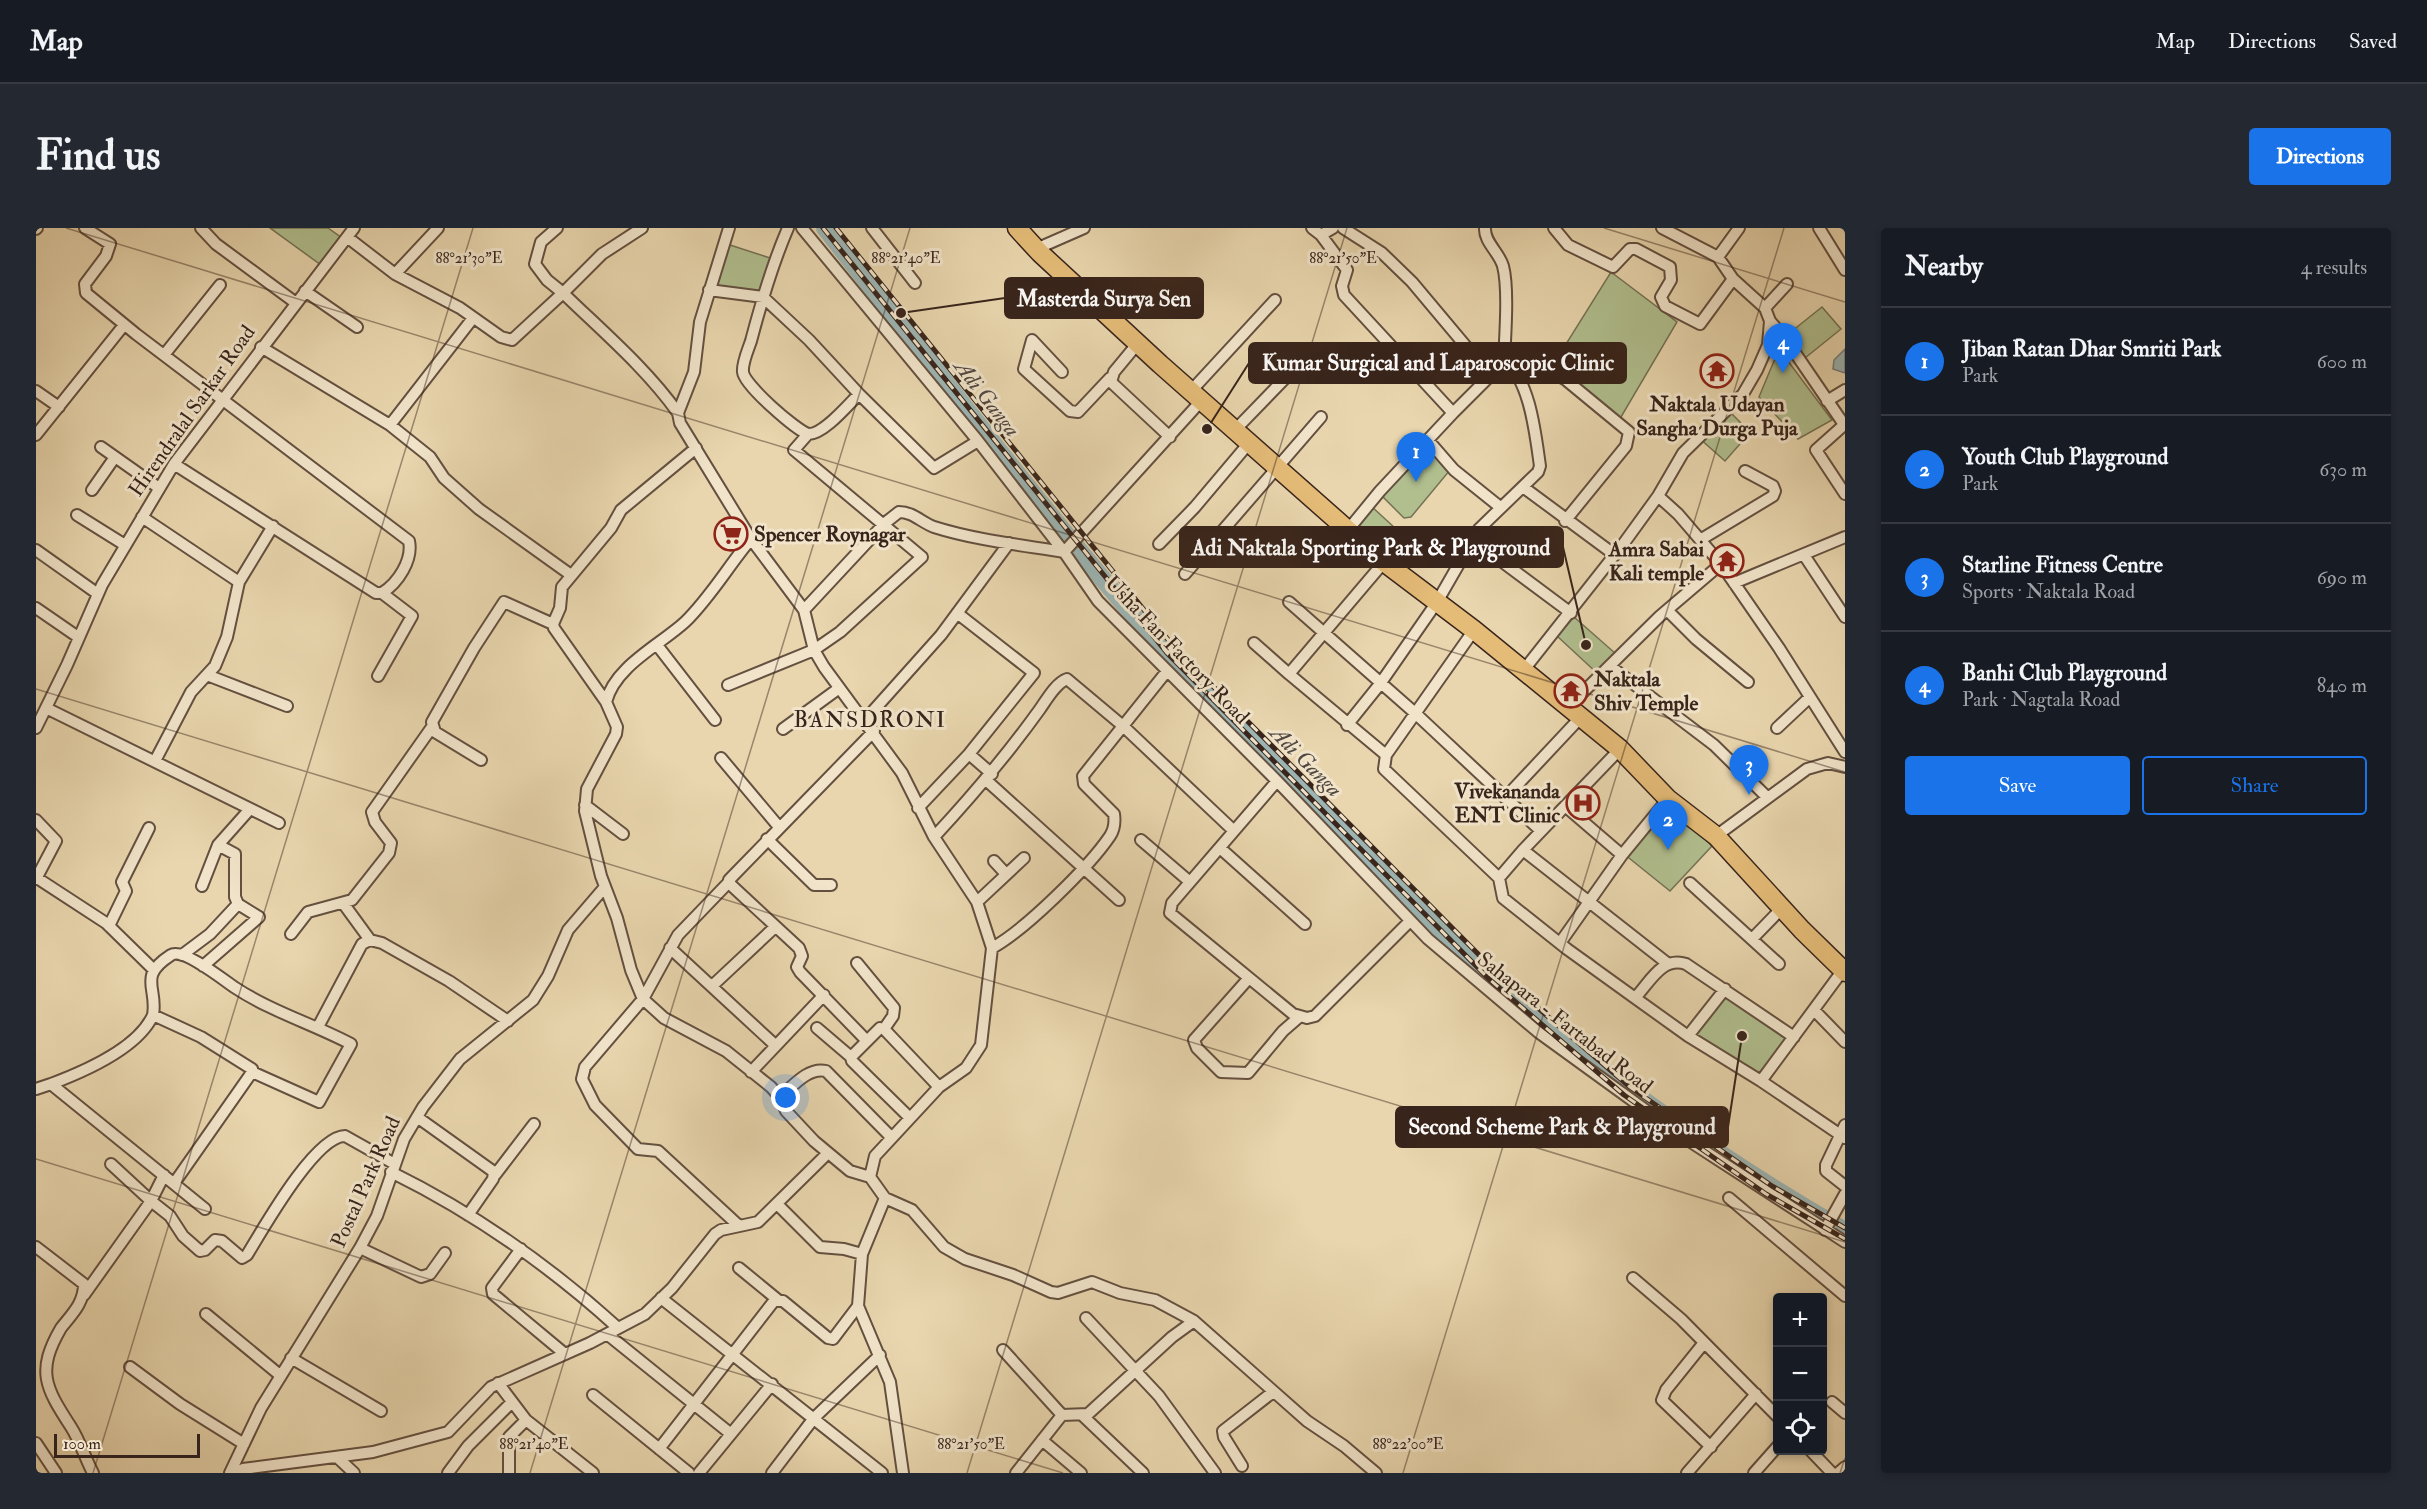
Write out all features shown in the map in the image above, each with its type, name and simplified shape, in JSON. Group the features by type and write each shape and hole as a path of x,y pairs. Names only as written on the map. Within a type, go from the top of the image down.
{"main road":[{"path":"1017,228 1036,249 1138,344 1384,562 1474,630 1620,749 1668,799 1716,836 1844,971"}],"street":[{"path":"85,228 110,244 106,256 85,284 83,291 221,400 320,471 409,541 411,551 409,561 382,593"},
{"path":"201,228 216,244 296,303"},
{"name":"Hirendralal Sarkar Road","path":"36,728 98,594 174,464 261,346 354,228"},
{"path":"395,274 438,228"},
{"path":"557,228 541,242 535,264 547,280 622,350 678,413 680,423 751,539 804,610 814,650 838,689 874,731 903,773 934,837 977,902 992,948 981,1045 966,1068 939,1087 875,1156 870,1177"},
{"path":"678,413 694,372 700,322 729,228"},
{"path":"788,228 763,297 743,372 746,381 779,413 808,435"},
{"path":"802,228 978,441 1064,552"},
{"path":"872,228 915,283"},
{"path":"1036,249 1084,228"},
{"path":"1312,228 1321,235 1347,270 1342,286 1344,295 1454,413"},
{"path":"1321,235 1333,228"},
{"path":"1343,228 1382,253 1412,282 1490,375"},
{"path":"1347,725 1380,684 1437,602 1479,529 1523,488 1540,466 1533,412 1508,364 1503,266 1484,233 1485,228"},
{"path":"1554,228 1568,245 1614,267 1630,249 1636,249 1670,267 1671,280 1661,297 1665,306 1700,324 1733,279"},
{"path":"1662,228 1718,257 1733,279 1765,308 1770,321 1788,341 1845,425 1816,450 1845,495"},
{"path":"1718,257 1738,228"},
{"path":"1819,228 1845,270"},
{"path":"347,237 395,274 473,318 501,337 512,340 602,254 637,229"},
{"path":"1765,308 1786,284"},
{"path":"164,355 220,285"},
{"path":"709,290 763,297 809,340 858,394 934,468 978,441"},
{"path":"305,291 357,327"},
{"path":"1064,552 1170,437 1197,396 1275,300"},
{"path":"390,425 473,318"},
{"path":"1523,671 1615,555 1658,496 1690,444 1743,394 1768,345 1770,321"},
{"path":"36,435 124,325"},
{"path":"1062,372 1032,340 1024,369 1070,411 1078,412 1138,344"},
{"path":"261,346 390,425 430,457 438,472 479,509 571,574"},
{"path":"1235,430 1299,364 1315,356"},
{"path":"1348,530 1428,440 1490,375 1508,364 1539,364 1566,380 1629,432 1626,446 1565,521"},
{"path":"1110,378 1112,385 1170,437"},
{"path":"1827,401 1845,390"},
{"path":"36,391 59,407"},
{"path":"728,685 814,650 840,632 922,557 794,450 808,435 813,435 824,428 858,394"},
{"path":"1185,574 1321,417"},
{"path":"1428,440 1454,470 1500,507"},
{"path":"1159,544 1195,507 1249,443"},
{"path":"102,447 159,488"},
{"path":"553,624 560,608 562,587 610,528 621,510 696,448"},
{"path":"92,490 115,456"},
{"path":"174,464 376,592 382,593 412,616 378,676"},
{"path":"1700,540 1773,496 1775,491 1773,486 1745,471"},
{"path":"1523,488 1565,521 1615,555"},
{"path":"1658,496 1721,564 1845,752"},
{"path":"804,610 899,512 905,512 933,526 1009,543 1064,552"},
{"path":"76,515 125,545"},
{"path":"142,517 239,582"},
{"path":"155,761 190,692 214,666 226,637 239,582 273,526"},
{"path":"1734,583 1845,537"},
{"path":"606,702 610,689 623,672 687,620 751,539"},
{"path":"1473,540 1571,613"},
{"path":"865,720 941,635 1009,543"},
{"path":"36,550 98,594"},
{"name":"Usha Fan Factory Road","path":"1064,552 1098,601 1442,951"},
{"path":"1804,555 1845,617"},
{"path":"1289,674 1384,562"},
{"path":"1505,798 1610,666 1667,610 1721,564"},
{"path":"291,934 308,912 351,900 389,853 391,843 375,822 372,812 432,727 432,722 474,648 504,602 553,624 568,651 606,702 617,727 616,734 587,789 585,805 591,843 604,888 617,918 631,970 643,999 664,1018 726,1051 780,1097 786,1111 828,1153 850,1172 870,1177 885,1198 912,1210 944,1247 965,1259 1051,1292 1058,1293 1092,1282 1120,1293 1155,1300 1194,1321 1273,1392 1376,1473"},
{"path":"1289,602 1415,713 1541,831"},
{"path":"36,608 78,637"},
{"path":"1667,610 1696,639 1748,682"},
{"path":"918,808 969,754 1034,673 957,613"},
{"path":"1474,630 1386,756 1384,769 1499,878 1503,898 1560,943 1688,1036 1843,1132 1826,1166 1827,1171 1845,1186"},
{"path":"1254,643 1347,725 1386,756"},
{"path":"657,645 715,720"},
{"path":"1610,666 1714,745 1767,797"},
{"path":"992,948 1017,932 1084,867 1110,836 1114,818 1111,809 1084,784 1083,776 1167,671"},
{"path":"207,675 286,706"},
{"path":"934,837 989,777 1064,680 1068,679 1077,684 1123,726 1234,831"},
{"path":"783,729 838,689"},
{"path":"1777,728 1810,697"},
{"path":"46,708 279,823"},
{"path":"432,727 435,732 481,760"},
{"path":"738,1225 658,1151 638,1149 595,1105 582,1078 585,1066 643,999 678,935 729,882 732,874 874,731"},
{"path":"1499,878 1620,749"},
{"path":"969,754 989,777 1119,900"},
{"path":"721,758 779,827"},
{"path":"1716,836 1767,797 1816,764 1845,767"},
{"path":"1277,781 1172,903 1170,913 1298,1018"},
{"path":"1560,943 1622,855 1668,799"},
{"path":"585,805 623,834"},
{"path":"1565,806 1622,855"},
{"path":"202,886 218,846 250,809"},
{"path":"36,820 56,841 36,878 109,926 154,970"},
{"path":"109,926 126,891 122,882 150,828"},
{"path":"767,839 814,885 831,885"},
{"path":"1141,840 1190,882"},
{"path":"203,966 259,917 238,904 235,897 235,854 218,846"},
{"path":"1220,848 1305,924"},
{"path":"1523,850 1667,963"},
{"path":"977,902 1024,858"},
{"path":"994,861 1006,874"},
{"path":"729,882 799,948 802,956 797,967 867,1041"},
{"path":"1690,883 1779,964"},
{"name":"Postal Park Road","path":"232,1473 261,1408 360,1248 377,1216 392,1168 417,1117 448,1072 533,1000 548,976 568,930 604,888"},
{"path":"343,903 370,940 382,943 449,981 508,1021"},
{"path":"182,955 210,934 238,904"},
{"path":"1752,939 1782,908"},
{"path":"1249,978 1194,1041 1197,1048 1221,1072 1248,1073 1283,1031 1298,1018 1315,1016 1410,921"},
{"path":"712,986 775,927"},
{"path":"318,1027 362,944 370,940"},
{"path":"670,948 775,1046"},
{"name":"Sahapara - Fartabad Road","path":"1442,951 1548,1039 1680,1135 1828,1224 1845,1242"},
{"path":"36,1089 86,1070 133,1040 153,1015 149,979 154,970 172,953 182,955 203,966 253,1000 318,1027 351,1044 319,1102 252,1072 250,1067 201,1037 153,1015"},
{"path":"1635,998 1667,963 1675,961 1686,964 1794,1037"},
{"path":"857,963 894,1008 893,1016 884,1029"},
{"path":"1761,1081 1844,971"},
{"path":"1688,1036 1725,989"},
{"path":"751,1072 824,995"},
{"path":"1814,1010 1845,1042"},
{"path":"817,1028 851,1057 910,1118"},
{"path":"851,1057 880,1028 884,1029"},
{"path":"884,1029 939,1087"},
{"path":"780,1097 811,1072 826,1071 891,1137"},
{"path":"175,1182 252,1072"},
{"path":"51,1084 175,1182 205,1209"},
{"path":"417,1117 494,1172 495,1175"},
{"path":"468,1215 534,1124"},
{"path":"111,1164 170,1216 195,1248 205,1250 218,1240 244,1258 286,1193 330,1139 345,1136 521,1249 618,1328"},
{"path":"232,1473 258,1466 338,1458 448,1432 477,1400 498,1383 565,1354 645,1314 689,1267 708,1240 721,1230 758,1222 828,1153"},
{"path":"93,1473 73,1429 44,1382 42,1366 46,1347 76,1310 84,1295 151,1201 164,1174"},
{"path":"1828,1224 1845,1194"},
{"path":"885,1198 862,1254 858,1306 890,1382 903,1473"},
{"path":"1728,1198 1845,1296"},
{"path":"777,1204 820,1247 844,1249 862,1254"},
{"path":"36,1247 84,1284 84,1295"},
{"path":"360,1248 422,1277 430,1274 445,1253"},
{"path":"521,1249 492,1288 493,1294 565,1354"},
{"path":"740,1268 828,1338 833,1339 858,1306"},
{"path":"1634,1278 1681,1319 1703,1344 1773,1412"},
{"path":"661,1298 882,1473"},
{"path":"659,1449 732,1353 774,1301 778,1300"},
{"path":"206,1314 281,1376"},
{"path":"1086,1318 1177,1417 1215,1473"},
{"path":"1004,1350 1062,1415 1082,1415 1088,1414 1134,1371 1194,1321"},
{"path":"607,1334 731,1434"},
{"path":"1703,1344 1666,1390 1662,1400 1711,1447"},
{"path":"772,1473 814,1418 880,1354"},
{"path":"291,1358 381,1411"},
{"path":"130,1367 180,1404 244,1444"},
{"path":"498,1383 526,1420 593,1473"},
{"path":"699,1473 772,1384"},
{"path":"1242,1466 1224,1437 1223,1431 1273,1392"},
{"path":"1687,1473 1756,1394"},
{"path":"593,1395 689,1473"},
{"path":"448,1473 468,1446 512,1402"},
{"path":"1832,1402 1845,1413"},
{"path":"1016,1473 1062,1415"},
{"path":"1082,1415 1143,1473"},
{"path":"508,1473 509,1437 526,1420"},
{"path":"1042,1440 1081,1473"},
{"path":"36,1443 56,1473"},
{"path":"1754,1473 1773,1452"},
{"path":"1815,1455 1832,1473"},
{"path":"338,1458 354,1473"},
{"path":"1838,1473 1845,1467"}],"green space":[{"path":"270,228 328,228 342,238 321,265"},
{"path":"727,244 773,259 759,302 712,289"},
{"path":"1611,272 1677,322 1618,422 1551,368"},
{"path":"1822,307 1841,329 1805,358 1787,335"},
{"path":"1779,349 1832,420 1798,439 1759,397"},
{"path":"1728,410 1745,427 1736,437 1740,444 1725,461 1699,438"},
{"path":"1427,445 1450,470 1411,517 1404,518 1380,494"},
{"path":"1371,506 1395,528 1379,549 1354,527"},
{"path":"1574,617 1616,654 1598,674 1557,636"},
{"path":"1669,805 1712,846 1670,891 1624,854"},
{"path":"1727,992 1791,1038 1761,1079 1694,1035"}],"water":[{"path":"1845,349 1845,373 1833,369 1834,360"}],"waterway":[{"name":"Adi Ganga","path":"825,228 1117,596 1177,663 1411,902 1533,1013 1618,1081 1752,1175 1845,1231"}],"railway":[{"path":"823,228 1167,653 1489,979 1624,1095 1766,1194 1845,1239"},
{"path":"836,228 1174,647 1496,972 1630,1087 1772,1186 1845,1228"}],"place":[{"name":"Masterda Surya Sen","path":"901,313"},
{"name":"Naktala Udayan Sangha Durga Puja","path":"1717,371"},
{"name":"Banhi Club Playground","path":"1783,373"},
{"name":"Kumar Surgical and Laparoscopic Clinic","path":"1207,429"},
{"name":"Jiban Ratan Dhar Smriti Park","path":"1416,482"},
{"name":"Spencer Roynagar","path":"731,534"},
{"name":"Amra Sabai Kali temple","path":"1727,561"},
{"name":"Adi Naktala Sporting Park & Playground","path":"1586,645"},
{"name":"Naktala Shiv Temple","path":"1571,691"},
{"name":"Starline Fitness Centre","path":"1749,795"},
{"name":"Vivekananda ENT Clinic","path":"1583,803"},
{"name":"Youth Club Playground","path":"1668,850"},
{"name":"Second Scheme Park & Playground","path":"1742,1036"}],"district":[{"name":"BANSDRONI","path":"870,720"}]}
